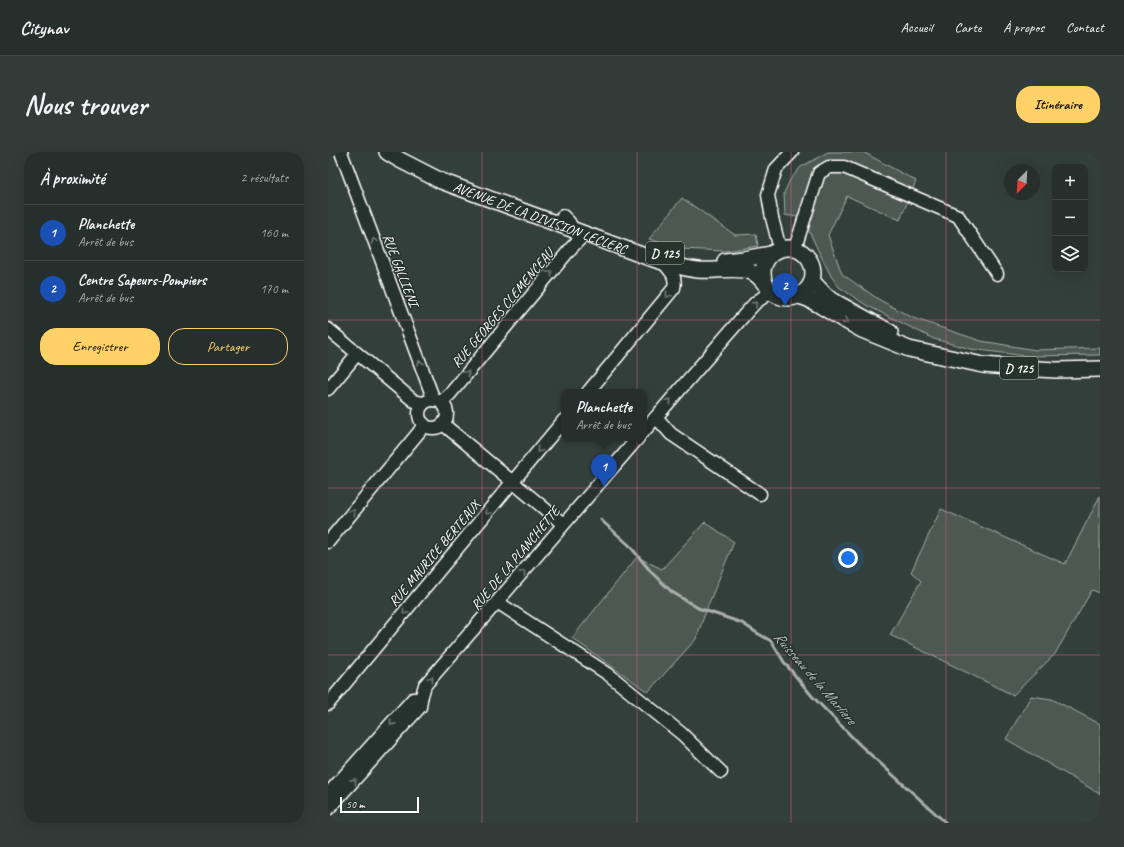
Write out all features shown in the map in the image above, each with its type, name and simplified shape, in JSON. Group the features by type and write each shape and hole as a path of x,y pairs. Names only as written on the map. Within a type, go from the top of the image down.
{"main road":[{"name":"AVENUE DE LA DIVISION LECLERC","path":"387,152 406,164 441,181 663,262 698,270 748,270 760,277 768,288"},
{"name":"AVENUE DE LA DIVISION LECLERC","path":"404,152 441,171 663,253 689,260 733,260 782,250"},
{"path":"782,250 801,251 810,260 813,267 814,273 812,281 805,292 799,296 794,298 782,298 768,288 763,279 764,264 768,257 782,250"},
{"name":"D 125","path":"812,281 827,297 837,303 892,333 940,356"},
{"name":"D 125","path":"799,296 821,306 862,330 909,349 983,364 1019,368 1072,370 1100,369"}],"street":[{"name":"RUE GALLIENI","path":"341,152 432,394 432,402"},
{"path":"782,250 772,218 768,195 776,168 792,152"},
{"path":"782,250 820,173 828,167 844,167 958,216 997,274"},
{"path":"563,216 579,232"},
{"name":"RUE GEORGES CLEMENCEAU","path":"432,402 450,394 572,247 574,238 579,232"},
{"path":"590,389 674,288 675,279 673,274 663,262"},
{"path":"647,428 768,288"},
{"path":"328,329 414,401 432,402 446,408 447,417 443,424 436,428 431,428 424,424 419,416 419,412 432,402"},
{"path":"328,389 357,354"},
{"path":"656,417 671,434 760,494"},
{"path":"328,542 424,424"},
{"path":"443,424 563,524"},
{"name":"RUE MAURICE BERTEAUX","path":"328,704 561,424"},
{"name":"RUE DE LA PLANCHETTE","path":"328,810 420,707 425,685 635,441"},
{"path":"498,602 608,674 682,734 719,768 721,772"},
{"path":"328,794 413,700 421,699"}],"shaded area":[{"path":"828,152 863,152 916,181 900,220 847,196 828,235 842,274 878,299 913,318 981,341 1036,350 1100,348 1100,355 1026,356 971,349 934,339 866,305 839,287 831,276 809,231 809,219 785,215 784,193 790,180 801,167"},
{"path":"682,198 735,235 756,234 758,246 726,251 679,249 649,239"},
{"path":"1100,496 1100,593 1092,590 1055,654 1013,695 890,635 921,581 911,572 941,509 1065,564"},
{"path":"705,522 734,542 696,639 648,692 572,638 637,557 662,569"},
{"path":"1031,696 1052,699 1100,724 1100,794 1006,739"}],"waterway":[{"name":"Ruisseau de la Marliere","path":"601,520 629,545 652,573 672,592 698,608 742,623 771,641 784,662 812,696 860,745 946,823"}],"place":[{"name":"Centre Sapeurs-Pompiers","path":"785,306"},
{"name":"Planchette","path":"604,487"}]}
